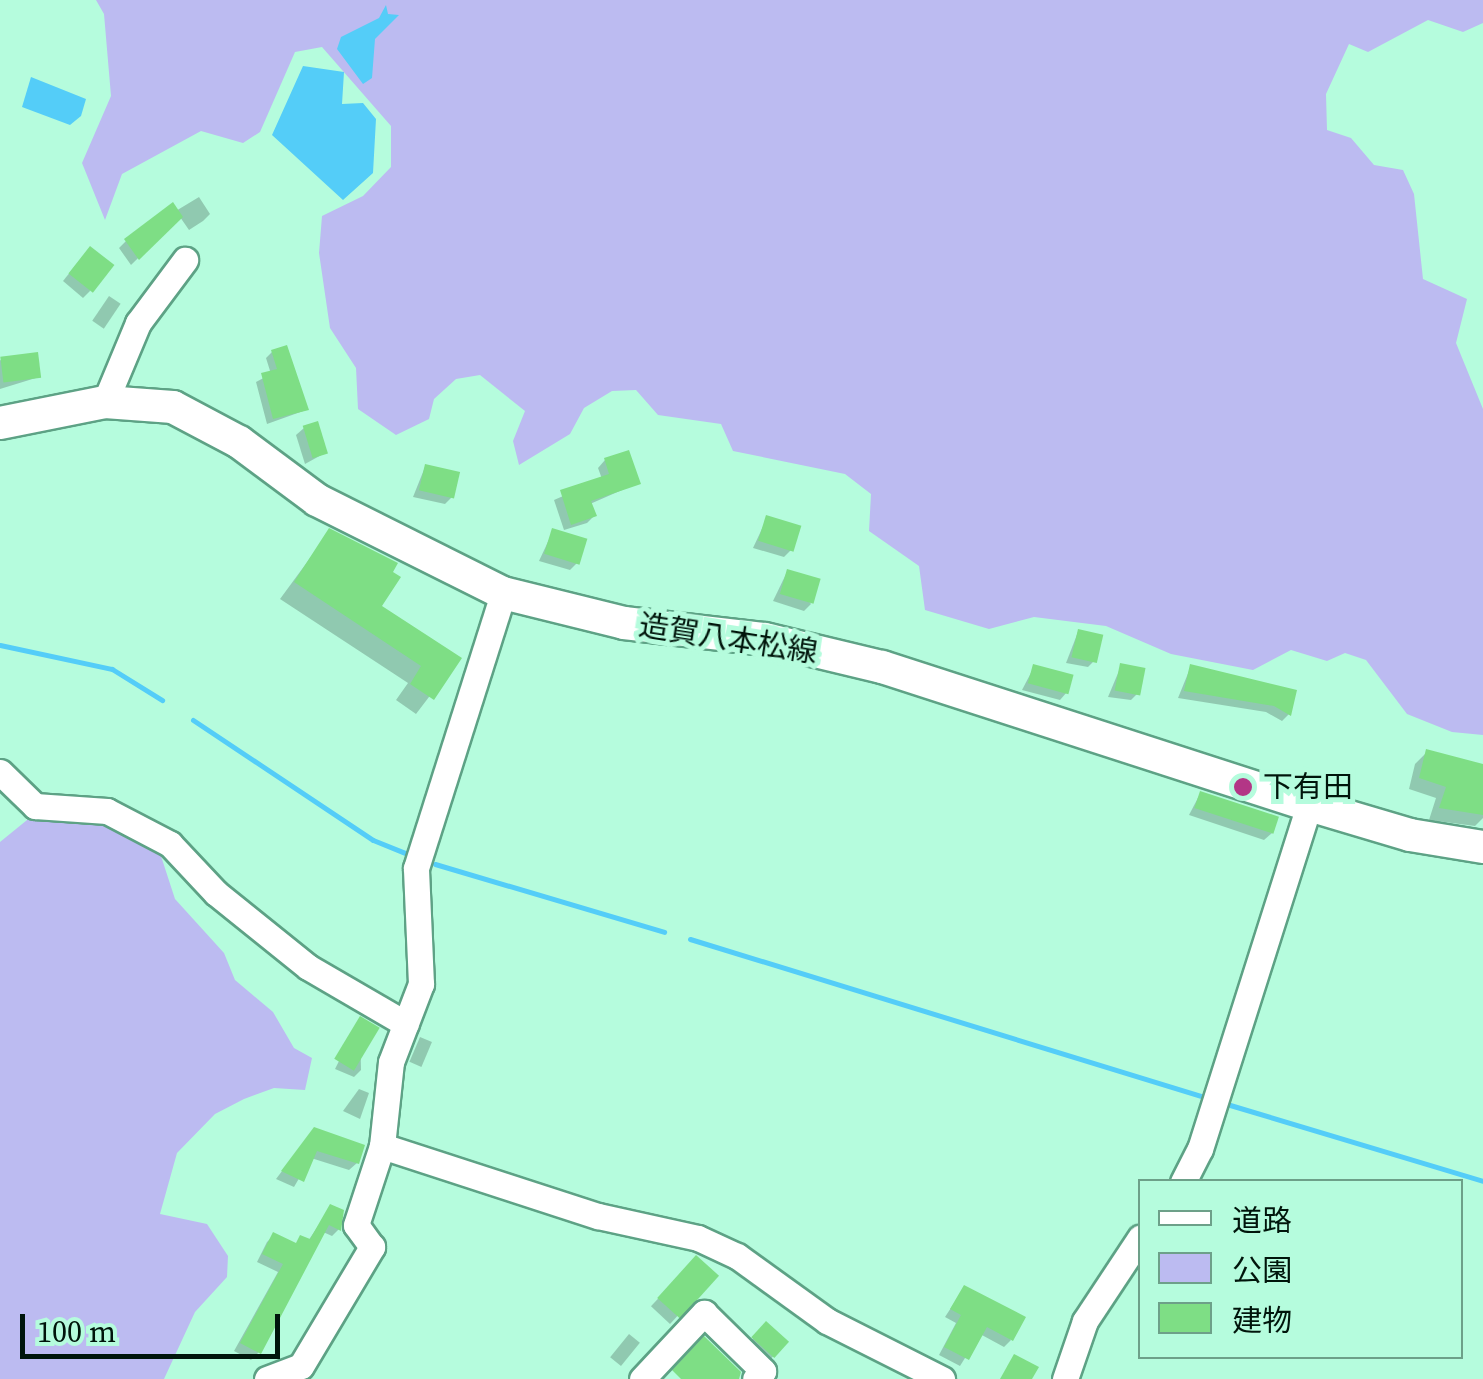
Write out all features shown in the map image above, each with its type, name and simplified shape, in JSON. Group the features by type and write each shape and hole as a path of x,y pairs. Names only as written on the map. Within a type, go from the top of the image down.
{"main road":[{"name":"造賀八本松線","path":"0,423 105,402 173,407 210,424 317,500 503,593 624,623 765,638 882,667 1310,806 1410,835 1483,847"}],"street":[{"path":"105,402 138,323 185,260"},
{"path":"267,1379 301,1366 372,1247 356,1225 382,1146 391,1062 421,984 416,868 503,593"},
{"path":"0,772 35,806 107,811 170,844 216,893 308,968 406,1024"},
{"path":"1185,1179 1200,1149 1310,806"},
{"path":"382,1146 598,1216 698,1238 737,1256 827,1321 942,1379"},
{"path":"1065,1379 1085,1321 1138,1241"},
{"path":"642,1379 704,1313 763,1371 755,1379"}],"green space":[{"path":"96,0 1483,0 1483,23 1463,32 1428,20 1368,52 1349,44 1326,94 1327,130 1351,138 1374,165 1403,170 1414,194 1423,279 1467,299 1456,343 1483,409 1483,735 1452,732 1407,714 1366,660 1345,653 1327,661 1291,650 1253,670 1171,654 1106,626 1034,617 989,629 925,610 919,566 869,531 871,494 845,474 733,451 721,424 658,415 636,390 612,391 584,408 570,434 519,465 513,441 525,411 480,375 456,379 434,399 429,419 396,435 358,409 356,368 330,328 319,253 322,216 363,196 391,167 391,126 322,47 295,52 260,132 243,143 201,131 122,174 105,220 82,163 111,96 104,14"},
{"path":"32,816 105,822 160,853 175,899 224,953 235,980 273,1012 294,1048 312,1058 305,1090 274,1088 244,1099 215,1114 177,1153 160,1214 207,1224 228,1256 227,1277 195,1312 164,1379 0,1379 0,842"}],"shaded area":[{"path":"386,5 388,14 399,15 375,39 372,78 363,84 337,49 341,37 379,18"},
{"path":"303,66 344,72 342,104 363,103 376,119 373,173 343,200 272,135"},
{"path":"31,77 86,99 81,116 70,125 22,107"}],"building":[{"path":"173,202 183,217 139,260 124,239"},
{"path":"90,246 114,265 93,293 68,274"},
{"path":"287,345 309,410 273,419 261,373 277,369 271,350"},
{"path":"38,352 41,378 3,382 0,357"},
{"path":"318,421 328,454 313,458 303,426"},
{"path":"629,450 641,484 591,501 597,516 571,525 560,490 609,474 604,458"},
{"path":"425,464 460,472 454,498 419,490"},
{"path":"766,515 801,526 793,552 758,541"},
{"path":"329,528 398,563 393,572 401,577 382,606 462,658 434,700 410,684 421,666 294,582"},
{"path":"552,528 587,539 579,565 544,554"},
{"path":"787,569 821,579 813,604 780,594"},
{"path":"1078,629 1103,635 1097,663 1071,657"},
{"path":"1120,663 1146,668 1140,695 1115,690"},
{"path":"1033,664 1074,675 1068,694 1028,683"},
{"path":"1190,664 1297,690 1291,716 1274,706 1184,691"},
{"path":"1426,749 1483,764 1483,815 1439,808 1446,787 1419,778"},
{"path":"1200,791 1279,817 1273,834 1194,808"},
{"path":"360,1016 380,1028 354,1071 334,1059"},
{"path":"314,1127 365,1145 359,1164 317,1151 304,1182 281,1171"},
{"path":"330,1204 344,1210 341,1231 329,1225 261,1354 240,1343 283,1264 262,1254 273,1232 296,1243 300,1235 310,1239"},
{"path":"696,1255 719,1276 680,1319 657,1298"},
{"path":"964,1285 1026,1317 1013,1341 987,1327 969,1360 944,1347 961,1315 950,1309"},
{"path":"766,1321 789,1342 774,1358 751,1337"},
{"path":"704,1336 741,1372 739,1379 681,1379 672,1370"},
{"path":"1014,1354 1039,1367 1032,1379 1000,1379"}],"waterway":[{"path":"0,645 112,669 162,700"},
{"path":"193,720 373,840 406,853"},
{"path":"435,864 664,932"},
{"path":"690,939 1201,1096"},
{"path":"1230,1105 1483,1181"}],"place":[{"name":"下有田","path":"1243,787"}]}
